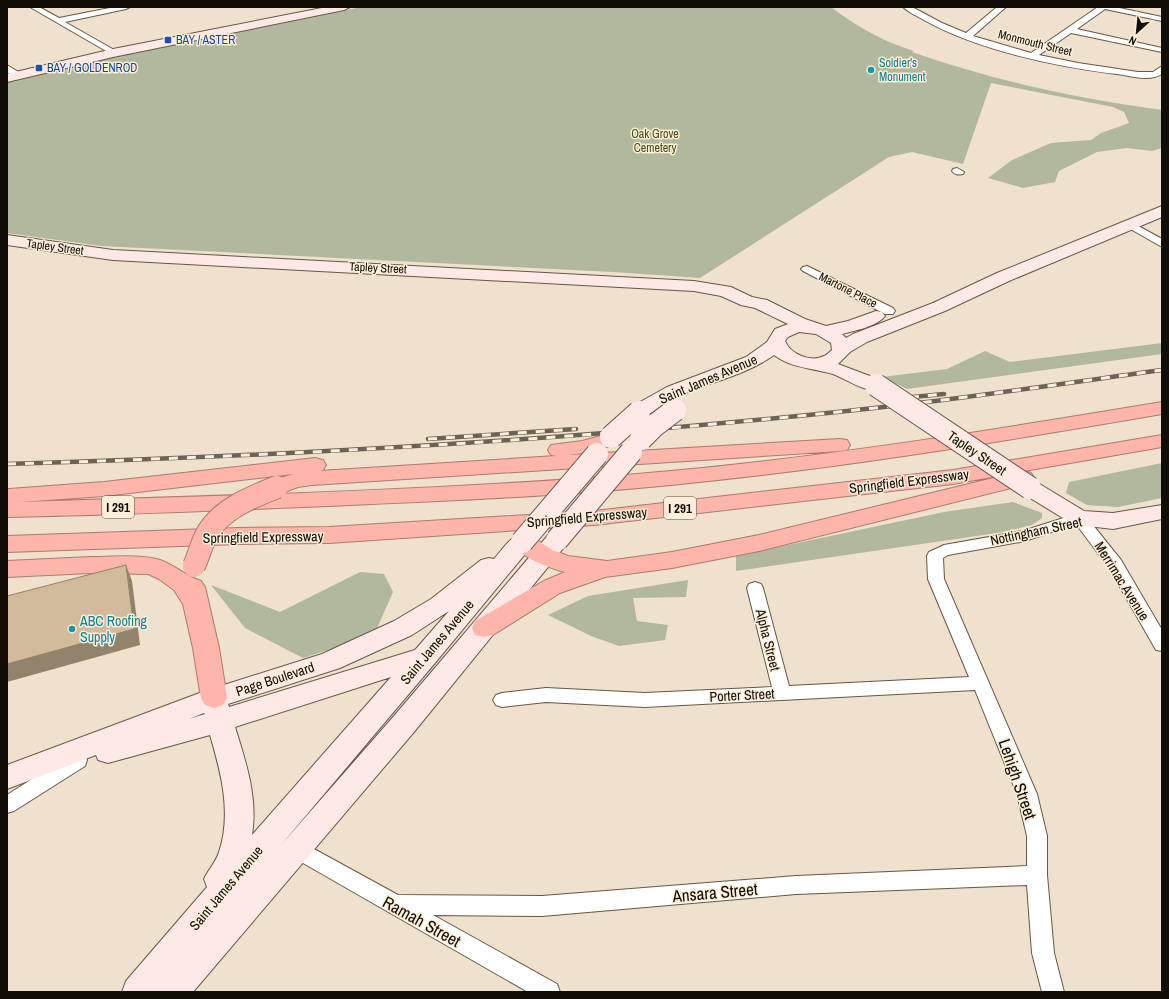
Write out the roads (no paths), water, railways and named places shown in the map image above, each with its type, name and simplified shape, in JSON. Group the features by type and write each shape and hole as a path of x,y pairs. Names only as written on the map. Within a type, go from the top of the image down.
{"highway":[{"name":"I 291","path":"7,510 368,498 508,491 671,478 827,461 926,447 1162,408"},
{"path":"217,710 206,648 195,602 193,581 194,566 209,531 221,518 249,499 294,481 312,478 875,443 1033,430"},
{"name":"Springfield Expressway","path":"7,544 238,536 329,535 594,518 953,477 1162,441"},
{"path":"7,496 104,489 303,466 550,451 605,444"},
{"path":"484,628 552,587 574,578 606,569 672,560 759,543 1004,483 1128,447"},
{"path":"541,546 565,564 606,569"},
{"path":"7,568 106,565 151,566 167,572 182,584 195,602"}],"main road":[{"path":"12,76 321,9 344,7"},
{"path":"842,351 860,338 938,307 1003,277 1162,211"},
{"name":"Tapley Street","path":"7,240 113,255 675,284 725,291 747,301 761,304 799,323 819,329 838,339 841,344 842,351 852,365 876,385 1030,488 1079,518"},
{"path":"819,329 853,326 889,311 1003,277"},
{"name":"Tapley Street","path":"747,301 751,308 761,316 782,354 806,362 836,369 850,374 863,382 876,385"},
{"name":"Saint James Avenue","path":"172,992 484,628 541,546 605,444 648,405 684,387 741,367 762,356 783,332 796,327 819,329"},
{"name":"Saint James Avenue","path":"138,992 425,656 541,546 654,426 675,410 699,396 730,383 772,367 806,362 828,361 838,356 842,351"},
{"name":"Nottingham Street","path":"1079,518 1113,521 1162,512"},
{"name":"Page Boulevard","path":"7,778 78,760 217,710 331,661 403,628 541,546"},
{"name":"Page Boulevard","path":"7,778 217,710 425,656 484,628"},
{"path":"185,938 234,853 241,814 237,778 217,710"}],"street":[{"path":"34,7 113,53"},
{"path":"58,21 126,7"},
{"name":"Monmouth Street","path":"907,7 948,29 1034,56 1071,65 1142,75 1156,74 1162,69"},
{"path":"968,36 1002,7"},
{"path":"1034,56 1103,7 1162,19"},
{"path":"1070,30 1162,50"},
{"path":"7,68 12,76"},
{"path":"1131,225 1162,244"},
{"name":"Martone Place","path":"807,269 889,311"},
{"name":"Nottingham Street","path":"936,579 935,556 944,550 1025,536 1079,518"},
{"name":"Merrimac Avenue","path":"1079,518 1115,564 1162,645"},
{"name":"Lehigh Street","path":"936,579 1027,794 1037,836 1036,875 1043,953 1054,992"},
{"name":"Alpha Street","path":"755,588 782,692"},
{"name":"Porter Street","path":"502,700 546,695 645,700 981,683"},
{"path":"7,805 78,760"},
{"name":"Ramah Street","path":"296,849 549,992"},
{"name":"Ansara Street","path":"393,905 542,906 796,885 1036,875"}],"railway":[{"path":"7,464 236,456 350,450 692,426 919,403 1162,370"},
{"path":"892,399 944,394"},
{"path":"428,439 576,429"}],"place":[{"name":"BAY / ASTER","path":"168,40"},
{"name":"BAY / GOLDENROD","path":"39,68"},
{"name":"Soldier's Monument","path":"871,70"},
{"name":"ABC Roofing Supply","path":"72,629"}],"park label":[{"name":"Oak Grove Cemetery","path":"655,141"}]}
